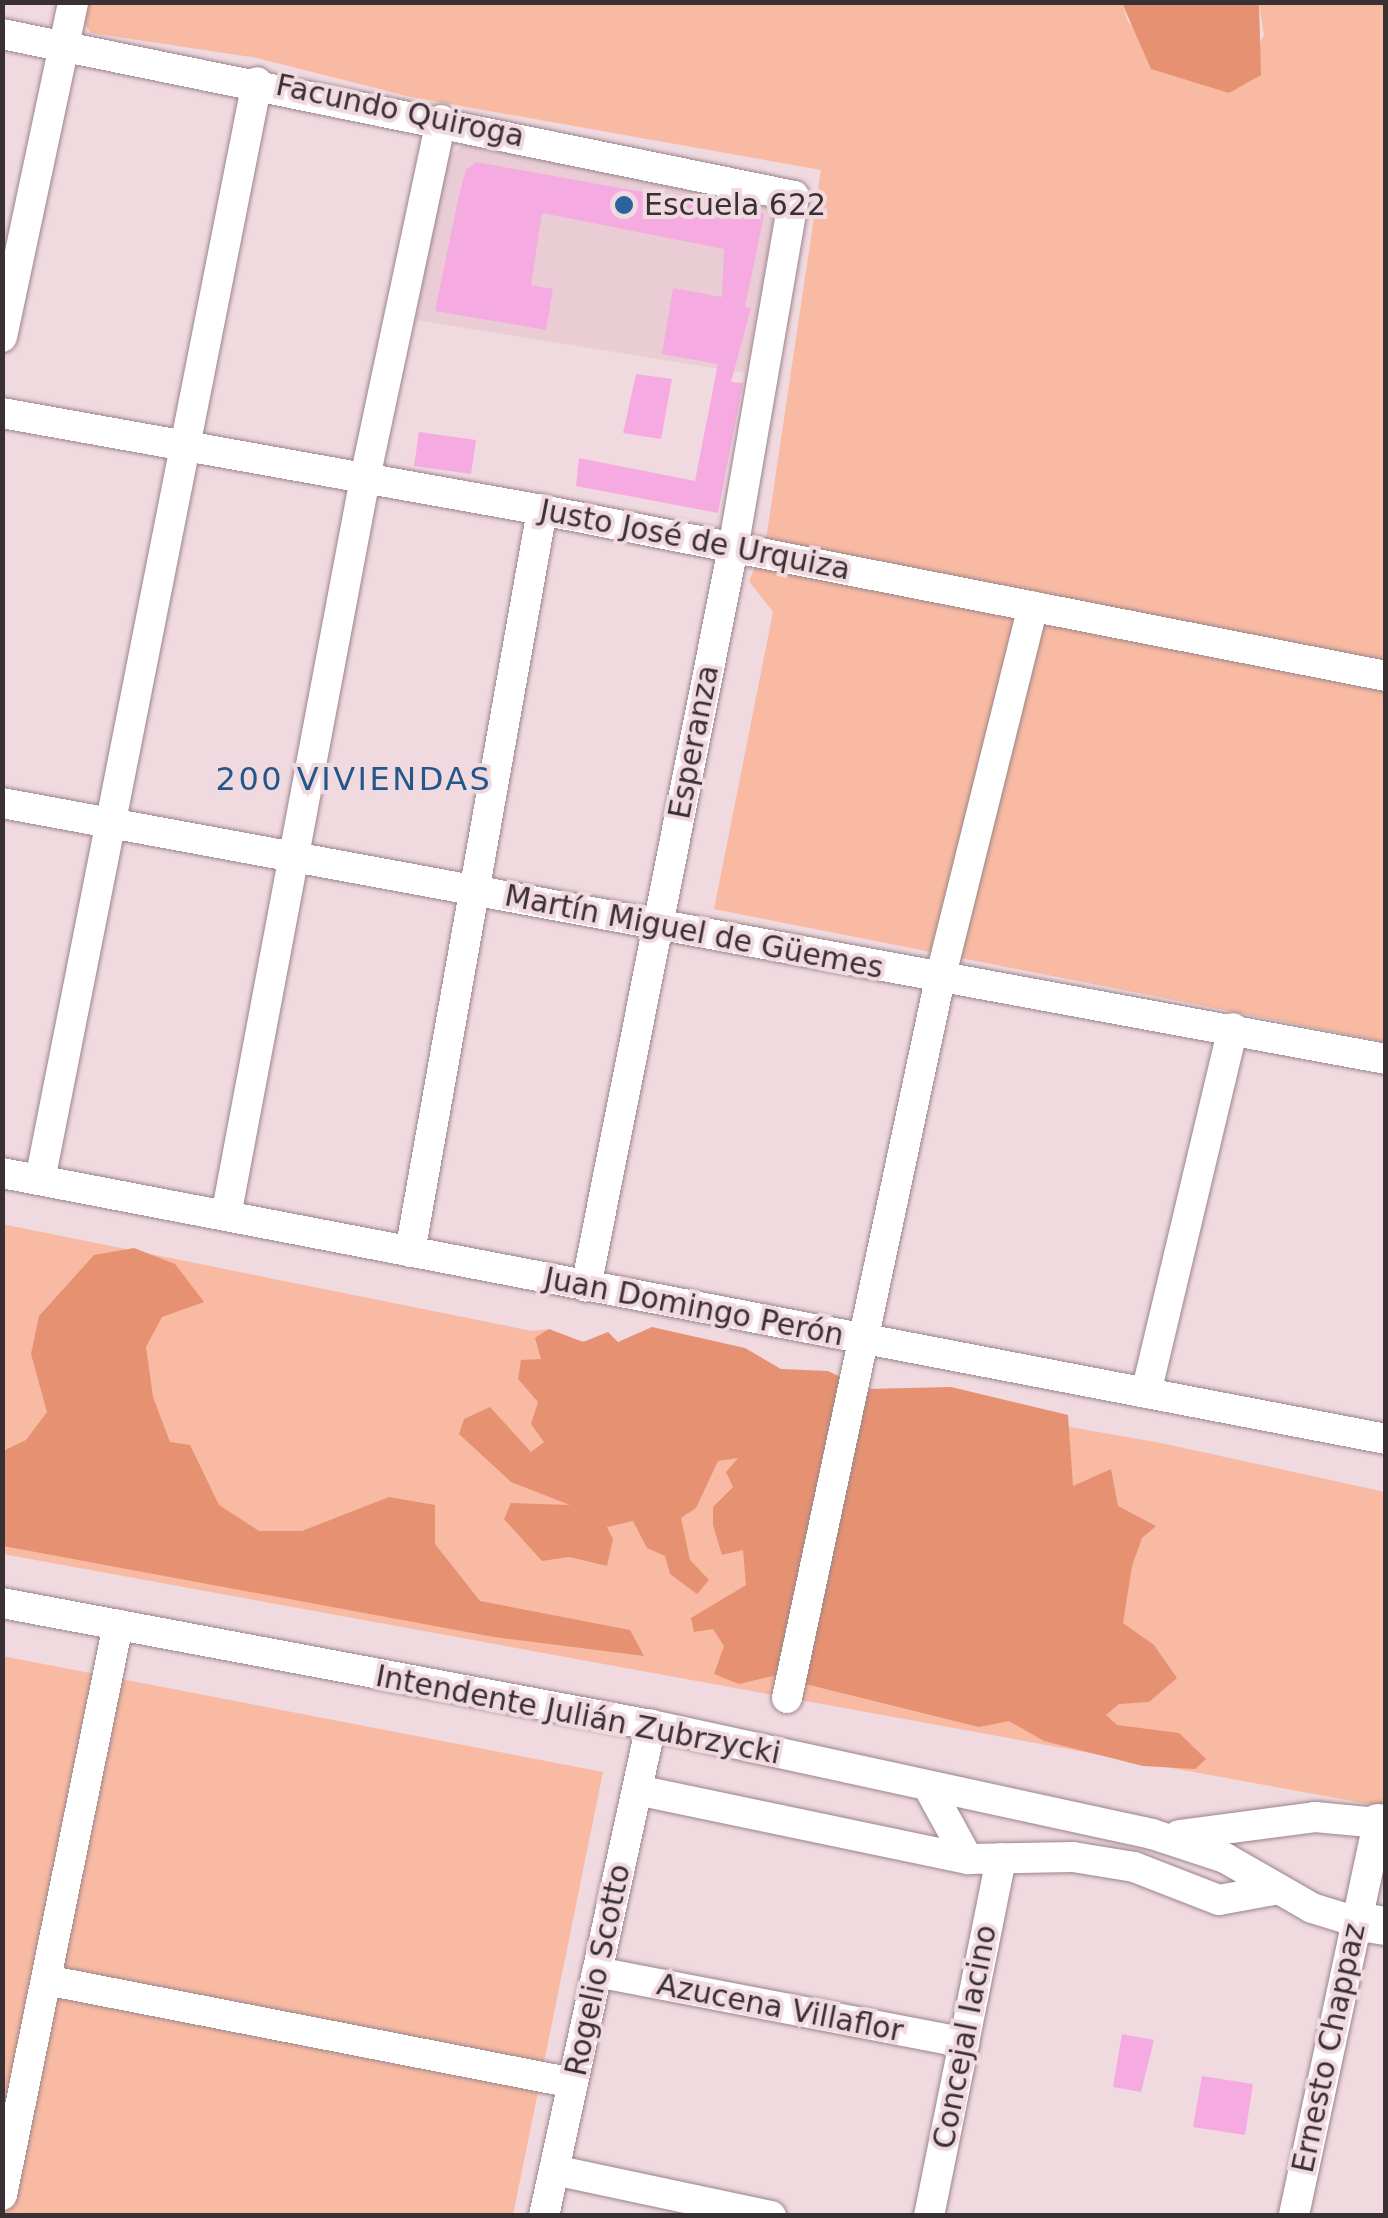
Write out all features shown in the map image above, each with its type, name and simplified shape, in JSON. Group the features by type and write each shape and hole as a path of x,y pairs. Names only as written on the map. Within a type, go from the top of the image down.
{"street":[{"path":"2,337 73,2"},
{"name":"Facundo Quiroga","path":"2,34 258,82 794,196"},
{"path":"40,1180 258,82"},
{"path":"226,1216 365,478 441,120"},
{"name":"Esperanza","path":"586,1286 733,548 794,196"},
{"name":"Justo José de Urquiza","path":"2,413 542,510 1386,676"},
{"path":"410,1252 542,510"},
{"path":"787,1698 940,979 1033,606"},
{"name":"Martín Miguel de Güemes","path":"2,803 1386,1059"},
{"path":"1146,1393 1233,1028"},
{"name":"Juan Domingo Perón","path":"2,1172 1386,1439"},
{"name":"Intendente Julián Zubrzycki","path":"2,1603 651,1726 930,1790 1152,1834 1225,1858 1279,1889 1370,1924"},
{"path":"2,2195 118,1625"},
{"name":"Rogelio Scotto","path":"544,2216 651,1726"},
{"path":"637,1790 968,1859 1074,1857 1134,1867 1220,1900 1279,1889"},
{"path":"930,1790 968,1859"},
{"name":"Intendente Julián Zubrzycki","path":"1152,1834 1227,1833 1315,1817 1382,1824"},
{"name":"Ernesto Chappaz","path":"1294,2216 1370,1924 1382,1824"},
{"name":"Concejal Iacino","path":"929,2216 1001,1858"},
{"name":"Azucena Villaflor","path":"597,1972 964,2043"},
{"path":"46,1980 573,2083"},
{"path":"554,2170 771,2216"}],"shaded area":[{"path":"82,2 1122,3 1128,22 1192,79 1229,93 1264,35 1259,3 1385,3 1385,1042 714,909 773,612 749,581 766,540 821,170 411,97 257,58 91,33 79,15"},
{"path":"1122,3 1259,3 1261,75 1229,93 1151,69"},
{"path":"464,144 770,207 774,223 745,373 416,320 447,158"},
{"path":"2,1224 532,1331 549,1329 544,1333 566,1338 1161,1443 1385,1492 1385,1807 3,1554"},
{"path":"134,1248 175,1264 204,1302 162,1317 146,1347 153,1397 170,1442 190,1445 219,1505 259,1531 302,1531 389,1497 435,1505 435,1544 480,1601 630,1630 644,1656 494,1637 3,1546 3,1451 26,1440 47,1412 31,1354 39,1316 94,1255"},
{"path":"652,1327 745,1348 781,1369 828,1371 865,1389 951,1387 1068,1415 1073,1486 1111,1469 1118,1506 1156,1526 1142,1538 1132,1566 1123,1623 1154,1645 1177,1678 1149,1702 1119,1704 1106,1715 1117,1725 1179,1733 1206,1759 1195,1769 1143,1766 1044,1741 1009,1721 979,1727 773,1676 739,1684 714,1674 724,1646 713,1629 694,1632 691,1618 746,1585 743,1550 722,1555 713,1525 713,1507 733,1487 726,1472 738,1458 718,1461 696,1508 681,1518 690,1560 709,1580 697,1594 670,1574 665,1556 647,1548 633,1521 607,1527 613,1539 607,1566 569,1557 542,1561 504,1519 511,1503 570,1505 511,1482 459,1434 464,1419 490,1407 531,1452 544,1442 531,1424 538,1402 518,1379 521,1360 541,1359 535,1338 549,1329 583,1342 608,1332 618,1342"},
{"path":"2,1656 603,1772 513,2215 3,2215"}],"building":[{"path":"476,162 764,214 745,307 751,308 731,382 743,383 718,513 576,486 579,458 695,481 718,364 662,354 673,288 722,297 724,249 542,213 531,285 553,289 546,330 435,311 459,195 466,170"},
{"path":"636,374 672,379 661,439 623,433"},
{"path":"419,432 476,440 471,474 414,466"},
{"path":"1122,2034 1154,2040 1141,2092 1113,2087"},
{"path":"1202,2076 1253,2084 1245,2135 1193,2127"}],"place":[{"name":"Escuela 622","path":"624,205"}],"district":[{"name":"200 VIVIENDAS","path":"354,779"}]}
